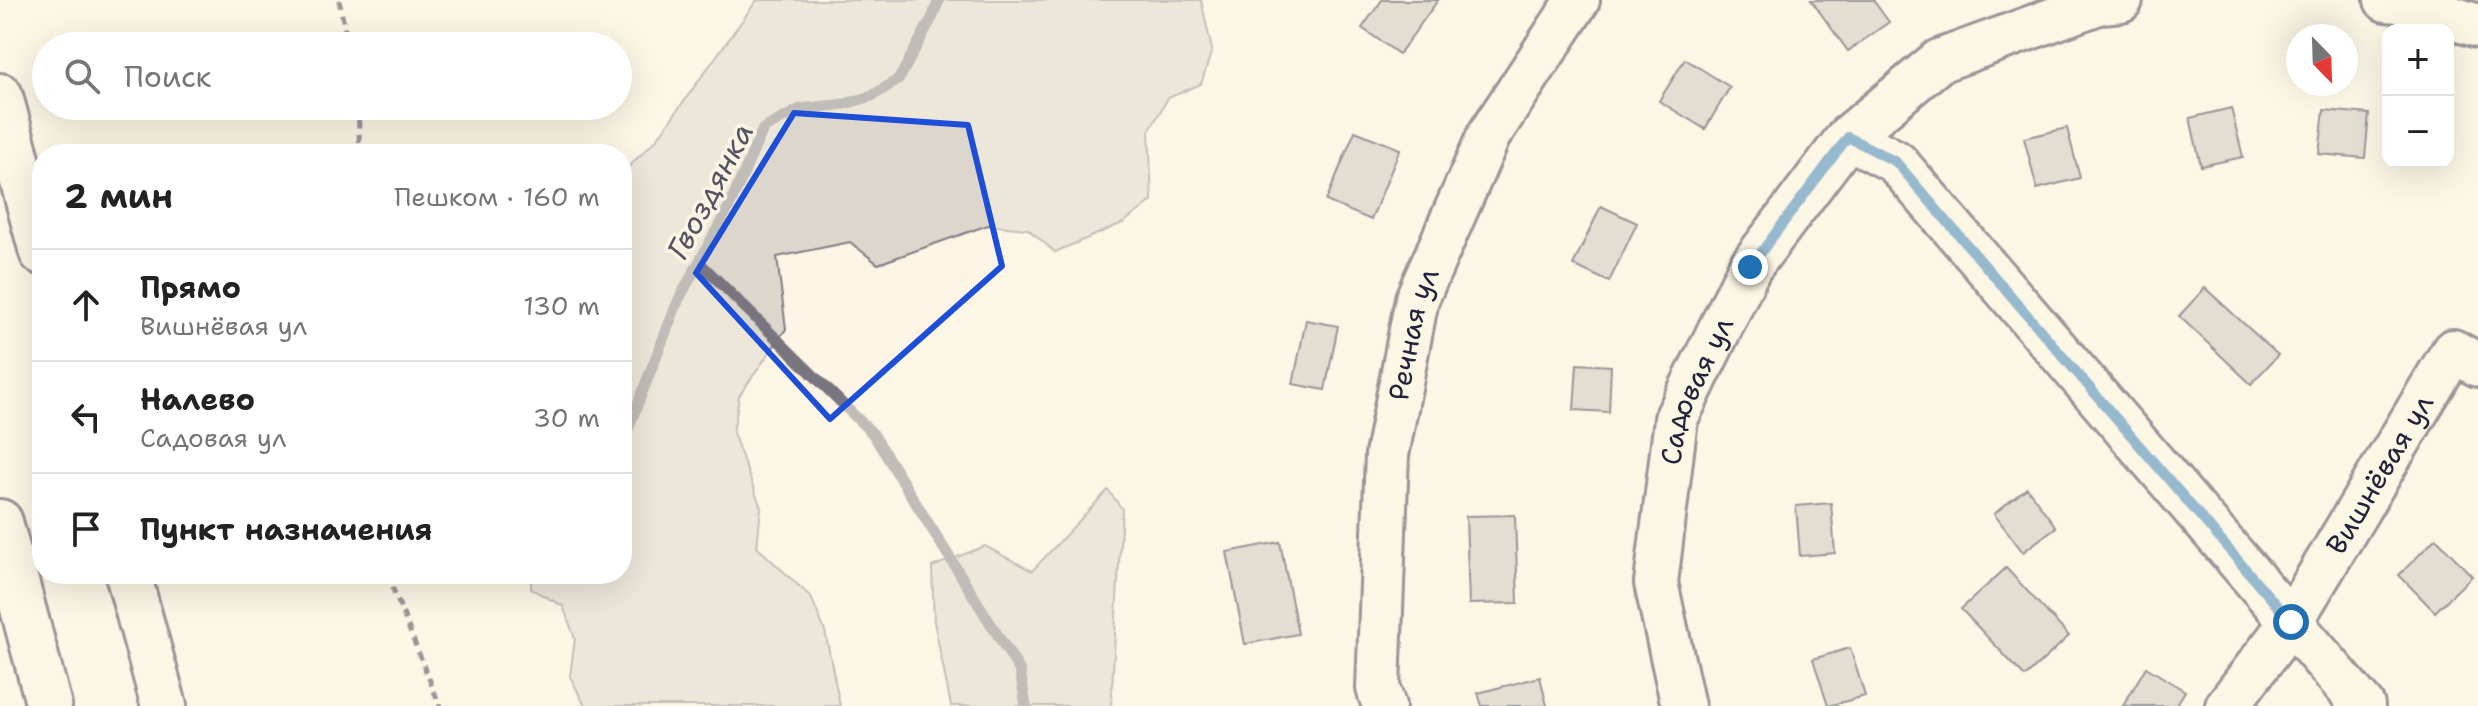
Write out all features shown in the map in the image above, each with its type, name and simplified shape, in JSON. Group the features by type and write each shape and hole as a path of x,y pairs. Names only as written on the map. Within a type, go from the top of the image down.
{"highway":[{"path":"0,96 32,215"},
{"path":"0,522 49,706"},
{"path":"131,584 164,706"}],"street":[{"name":"Речная ул","path":"1384,706 1378,688 1387,455 1417,299 1489,135 1578,0"},
{"name":"Садовая ул","path":"1683,706 1656,583 1676,419 1750,267 1848,137 1939,61 2101,2 2121,0"},
{"path":"2386,0 2399,1 2478,26"},
{"path":"1848,137 1896,162 2363,706"},
{"name":"Вишнёвая ул","path":"2291,622 2453,351 2478,365"},
{"path":"2227,706 2291,622"}],"path":[{"path":"339,0 345,32"},
{"path":"359,120 360,144"},
{"path":"391,584 440,706"}],"highlighted area":[{"path":"794,113 968,125 1002,266 830,419 696,273"}],"shaded area":[{"path":"757,0 1201,0 1212,50 1201,84 1168,98 1149,131 1152,201 1123,223 1055,252 1028,229 988,225 878,264 850,242 777,257 786,329 739,396 733,433 761,508 757,547 811,597 825,631 840,706 585,706 570,676 575,639 563,606 531,589 531,584 632,584 632,163 656,140"},
{"path":"1108,490 1122,509 1111,706 951,706 934,622 932,567 985,546 1032,571"}],"building":[{"path":"1382,0 1438,0 1399,54 1362,28"},
{"path":"1811,0 1873,0 1889,22 1848,51"},
{"path":"1685,59 1730,87 1705,129 1659,101"},
{"path":"2231,108 2243,157 2201,166 2190,118"},
{"path":"2324,110 2369,114 2365,158 2319,154"},
{"path":"2067,128 2080,178 2037,189 2024,138"},
{"path":"1355,131 1400,149 1371,220 1326,201"},
{"path":"1601,206 1637,223 1609,282 1573,265"},
{"path":"2205,288 2278,355 2251,384 2179,316"},
{"path":"1306,320 1338,326 1325,390 1293,384"},
{"path":"1577,364 1611,366 1609,412 1574,410"},
{"path":"2027,488 2056,527 2023,552 1994,514"},
{"path":"1831,503 1835,553 1800,556 1796,506"},
{"path":"1515,515 1518,603 1469,604 1466,516"},
{"path":"2436,538 2472,576 2435,612 2399,575"},
{"path":"1280,542 1298,634 1245,644 1227,552"},
{"path":"2006,568 2069,636 2025,677 1961,609"},
{"path":"1850,648 1865,696 1828,706 1813,659"},
{"path":"2146,667 2185,691 2176,706 2123,706"},
{"path":"1540,677 1547,706 1482,706 1478,693"}],"waterway":[{"name":"Гвоздянка","path":"632,418 678,301 729,207 763,129 800,109 845,104 872,96 899,79 939,0"},
{"path":"699,262 873,434 1020,671 1026,706"}],"route":[{"path":"1750,267 1848,137 1896,162 2291,622"}]}
